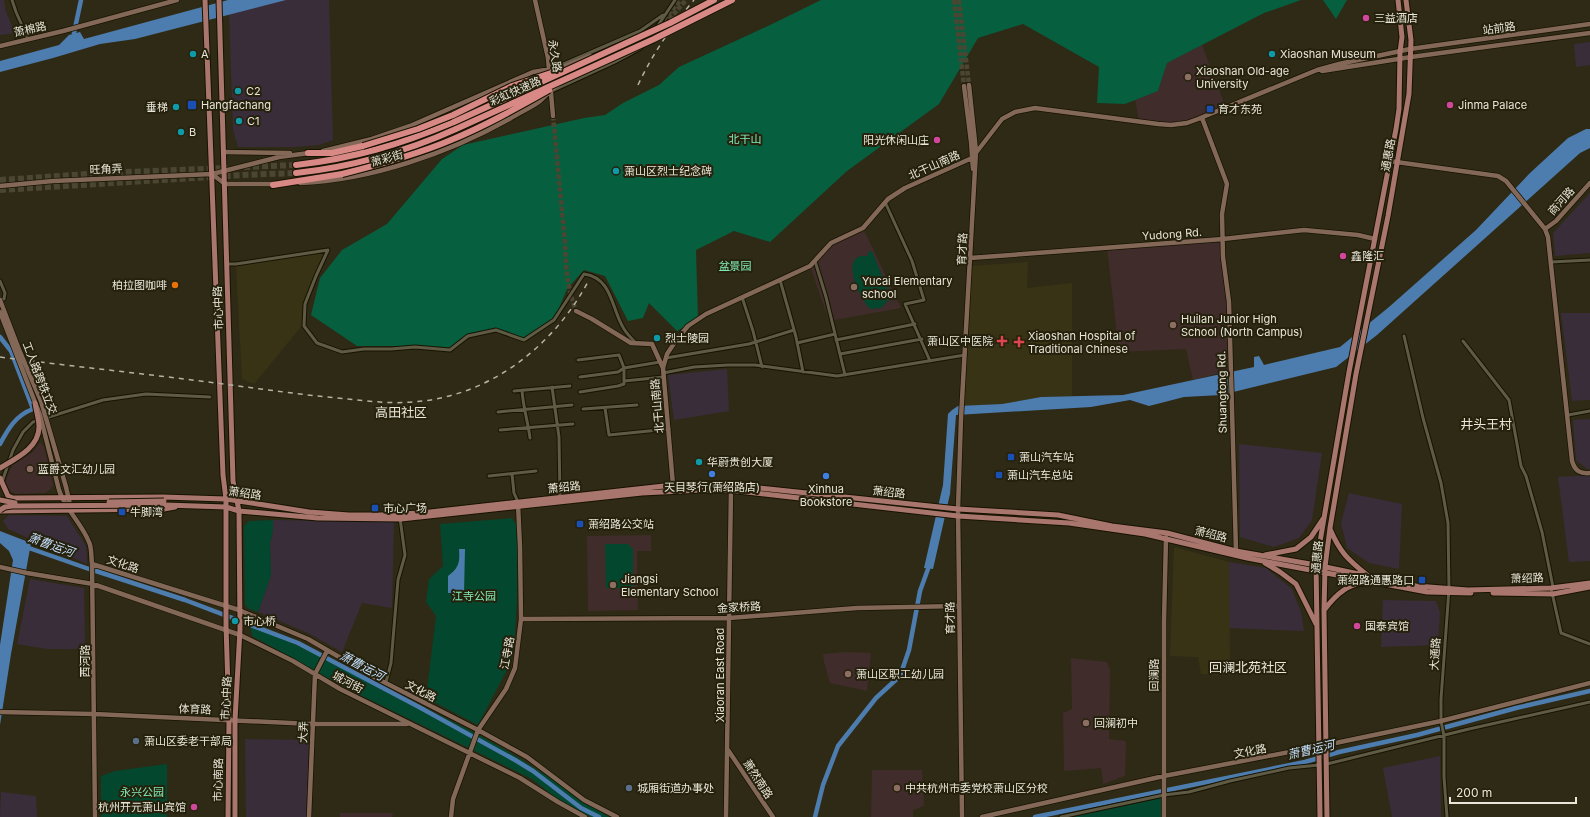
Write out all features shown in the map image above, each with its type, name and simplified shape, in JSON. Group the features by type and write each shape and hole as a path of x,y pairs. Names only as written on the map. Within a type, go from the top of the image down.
{"highway":[{"name":"彩虹快速路","path":"296,165 334,160 369,153 403,142 454,122 670,23 714,0"},
{"name":"彩虹快速路","path":"296,173 332,169 371,160 414,146 456,129 681,27 732,0"},
{"path":"308,153 332,153 364,146 418,129 453,115 512,86 587,60"},
{"path":"273,185 342,174 380,164 450,141 590,68"}],"main road":[{"name":"市心中路","path":"220,0 233,481 239,511 240,635 235,720 235,817"},
{"name":"通惠路","path":"1320,817 1316,565 1349,372 1399,109 1400,52 1402,36 1397,0"},
{"name":"通惠路","path":"1327,763 1324,610 1325,567 1330,528 1356,374 1388,216 1408,94 1410,50 1406,0"},
{"path":"1407,14 1410,0"},
{"name":"市心中路","path":"206,1 223,476 226,499 226,608"},
{"path":"0,468 32,447 37,439 39,427 35,402"},
{"path":"1,480 8,496 13,498 181,498"},
{"name":"萧绍路","path":"182,506 226,507 239,511 318,518 400,516 518,504 673,485 700,484 958,509 1058,515 1112,526 1167,533 1261,558 1316,565 1369,579"},
{"path":"518,504 642,493 731,488 958,516 1068,523 1145,534 1166,540 1261,558 1325,574 1369,579 1427,592 1448,591 1553,594 1590,587"},
{"path":"0,510 5,507 12,506 164,503 181,498"},
{"name":"萧绍路","path":"181,498 226,499 317,513 400,516"},
{"path":"0,500 12,503 164,503 182,506"},
{"path":"0,510 164,509 182,506"},
{"path":"0,516 11,510"},
{"path":"1261,558 1296,549 1311,537 1325,517"},
{"path":"1330,528 1337,546 1369,579"},
{"path":"1261,558 1296,584 1317,626"},
{"path":"1324,610 1332,599 1343,590 1369,579"},
{"name":"萧绍路","path":"1448,591 1552,588 1590,583"},
{"path":"226,608 226,628"},
{"name":"市心中路","path":"226,628 229,719"},
{"name":"市心南路","path":"228,817 229,719"},
{"path":"1327,763 1327,817"}],"street":[{"path":"12,0 28,39"},
{"name":"萧棉路","path":"0,46 63,31 178,0"},
{"name":"永久路","path":"534,0 548,58 552,116"},
{"path":"551,91 638,50 650,38 675,0"},
{"path":"549,70 648,27 668,12"},
{"name":"站前路","path":"1410,50 1590,24"},
{"path":"1308,74 1410,57 1590,33"},
{"name":"萧彩街","path":"212,174 279,157 323,151 410,126 533,72 549,70 577,62 637,36"},
{"name":"萧彩街","path":"225,184 273,185 320,182 345,179 399,165 459,143 494,127 540,101 556,86 640,43"},
{"name":"北干山南路","path":"673,485 663,372 666,358 676,339 688,326 706,314 810,266 831,243 862,228 885,202 905,188 972,158 1002,119 1015,112 1035,108 1171,125 1187,123 1317,70 1339,64 1410,50"},
{"name":"育才路","path":"962,817 958,509 961,418 963,399 970,258 974,195 976,152 966,85 974,195"},
{"name":"Shuangtong Rd.","path":"1202,118 1227,184 1222,214 1229,302 1236,551"},
{"name":"萧彩街","path":"224,152 308,153"},
{"path":"1390,161 1498,176 1506,181 1545,229 1548,237 1551,262 1573,466 1580,473 1590,473"},
{"path":"212,174 225,184"},
{"name":"旺角弄","path":"0,186 53,181 212,174"},
{"name":"商河路","path":"1545,229 1556,221 1590,183"},
{"path":"885,202 912,261 924,300 905,304 922,339 930,361"},
{"name":"Yudong Rd.","path":"970,258 1223,239 1304,230 1350,234 1375,239"},
{"path":"227,264 236,264 328,250 305,304 304,326 317,343 342,352 364,349 415,347 450,350 468,336 496,330 524,340 554,320 584,274 591,275 603,281 624,330 636,343"},
{"path":"815,260 845,375"},
{"path":"1551,262 1590,260"},
{"path":"780,280 794,330 802,372"},
{"path":"0,281 5,293 4,299 0,300"},
{"path":"742,297 762,366"},
{"name":"工人路跨铁立交","path":"0,300 41,401 66,487 71,510"},
{"path":"576,311 631,343 652,344 663,372"},
{"name":"工人路跨铁立交","path":"0,312 40,415 59,490 62,498 71,510"},
{"path":"836,340 914,324"},
{"path":"666,358 749,344 794,330"},
{"path":"797,343 835,334"},
{"name":"大通路","path":"1404,336 1423,418 1441,482 1448,523 1448,591 1441,699 1441,721 1444,736"},
{"path":"840,354 922,339"},
{"path":"1463,341 1509,400 1521,466 1526,476 1542,532 1561,633 1590,644"},
{"path":"578,360 618,355 624,368 624,384 580,392"},
{"path":"624,381 694,367 728,365 762,366 837,376 965,355"},
{"path":"580,377 618,372 624,368 660,362"},
{"path":"514,390 570,386"},
{"path":"552,387 557,425 560,498"},
{"path":"522,390 524,410 528,419 530,438"},
{"path":"1,480 22,432 33,422 103,400 146,394 210,397"},
{"path":"498,412 572,405"},
{"path":"583,409 637,405"},
{"path":"605,408 609,435 669,428"},
{"path":"1568,414 1590,411"},
{"path":"500,430 573,424"},
{"path":"489,476 536,471"},
{"path":"512,474 514,493 518,504"},
{"name":"Xiaoran East Road","path":"726,817 731,488"},
{"name":"江寺路","path":"451,817 453,799 478,730 506,689 515,668 519,646 521,619 518,504"},
{"name":"西河路","path":"71,510 90,543 94,584 95,817"},
{"path":"386,682 391,663 398,580 405,555 400,516"},
{"name":"回澜路","path":"1164,817 1164,636 1167,533"},
{"name":"文化路","path":"92,564 239,612 308,639 327,651 527,757 584,800 617,817"},
{"name":"城河街","path":"0,566 26,573 94,584 226,628 293,661 340,689 520,778 585,817"},
{"name":"金家桥路","path":"521,619 729,618 857,608 959,606"},
{"name":"大弄","path":"309,817 315,674 327,651"},
{"name":"文化路","path":"982,817 1164,776 1326,746 1441,721 1590,683"},
{"path":"1327,763 1590,702"},
{"name":"体育路","path":"3,712 229,719 312,724 409,724"},
{"path":"1444,736 1444,777 1447,817"},
{"name":"萧然南路","path":"728,750 773,817"},
{"path":"1061,817 1164,795 1189,792 1230,781 1319,763"}],"shaded area":[{"path":"0,0 4,0 6,12 15,33 0,35"},
{"path":"273,0 329,0 333,140 319,145 295,147 238,147 233,130 229,11"},
{"path":"1590,42 1590,65 1576,67 1574,44"},
{"name":"Xiaoshan Old-age University","path":"1202,45 1226,108 1187,123 1171,125 1139,122 1135,99 1158,91 1167,63"},
{"path":"1590,193 1590,253 1555,256 1553,233"},
{"name":"Yucai Elementary school","path":"863,228 901,308 829,321 810,266 831,243"},
{"name":"Huilan Junior High School (North Campus)","path":"1223,239 1229,302 1231,370 1193,380 1186,349 1119,352 1107,248"},
{"path":"328,250 305,304 304,323 254,384 242,379 236,264"},
{"name":"Xiaoshan Hospital of Traditional Chinese","path":"1028,262 1027,288 1072,283 1072,396 1041,397 1002,404 962,406 970,266"},
{"path":"1561,313 1590,313 1590,400 1572,401"},
{"path":"727,369 729,411 674,420 668,375"},
{"path":"1590,419 1590,469 1587,469 1576,460 1573,420"},
{"name":"蓝爵文汇幼儿园","path":"40,442 44,447 53,485 51,489 45,493 16,494 10,491 5,483 13,465 33,452"},
{"path":"1239,444 1322,453 1312,520 1299,538 1274,547 1240,537"},
{"path":"1590,475 1590,561 1569,562 1558,477"},
{"path":"1349,493 1402,504 1399,569 1369,563 1347,548 1341,523"},
{"path":"9,515 67,516 86,546 87,564 8,529 3,521"},
{"path":"273,520 394,522 392,608 362,603 342,652 308,633 258,612 271,575 270,543 273,531"},
{"name":"Jiangsi Elementary School","path":"651,535 651,551 637,551 638,610 588,611 587,536"},
{"path":"1174,547 1229,562 1230,675 1201,674 1198,657 1170,656"},
{"path":"1229,562 1266,568 1292,589 1301,612 1304,631 1229,628"},
{"path":"30,579 84,588 85,649 47,649 17,644"},
{"path":"1383,600 1436,601 1440,612 1438,645 1381,647"},
{"name":"萧山区职工幼儿园","path":"845,652 871,653 867,691 830,683 823,654"},
{"name":"回澜初中","path":"1071,658 1107,662 1110,670 1109,739 1126,741 1125,776 1103,784 1101,768 1064,771 1063,713 1072,709"},
{"path":"245,739 309,740 306,817 246,817"},
{"path":"1440,756 1441,817 1392,817 1383,768"},
{"name":"中共杭州市委党校萧山区分校","path":"872,770 922,770 924,806 913,810 913,817 871,817"},
{"path":"1,792 36,796 37,817 0,817"},
{"path":"340,813 393,813 392,817 340,817"}],"green space":[{"name":"北干山","path":"821,0 1301,0 1264,13 1167,63 1158,91 1125,104 1097,103 1099,67 1023,24 978,38 939,104 847,171 770,242 734,231 696,250 698,319 677,331 649,303 643,318 628,321 605,276 584,270 567,289 554,320 524,340 496,330 468,336 450,350 400,346 357,346 311,315 320,278 342,250 387,224 442,159 463,145 584,118 605,115 623,103 659,85 679,67"},
{"path":"1323,0 1347,0 1336,19"},
{"path":"872,251 894,305 890,298 881,308 871,309 866,304 857,288 852,269 854,261 859,257 868,256 868,252"},
{"name":"江寺公园","path":"512,518 516,524 518,547 514,648 511,662 478,725 426,698 436,616 426,602 429,579 443,566 440,524"},
{"path":"273,520 273,531 270,543 271,575 258,612 249,609 245,605 244,526 249,521"},
{"path":"605,544 628,544 633,549 633,589 606,588"},
{"path":"249,620 484,738 538,770 609,817 591,817 556,798 532,779 352,691 252,636"},
{"name":"永兴公园","path":"167,764 167,817 101,817 101,776 115,771"},
{"path":"1161,798 1161,817 1072,817"}],"water":[{"path":"228,0 286,0 135,39 100,44 0,72 0,61 59,45 69,35 80,32 84,39"},
{"path":"1586,129 1590,129 1590,148 1580,153 1377,335 1336,367 1221,395 1184,397 1149,406 1130,400 1091,407 956,415 950,494 933,569 924,568 943,485 948,414 958,406 1002,404 1041,397 1123,395 1254,367 1254,357 1259,356 1264,365 1340,347 1389,307 1476,230 1530,173 1568,138"},
{"path":"0,531 31,543 0,725 0,645 13,560 9,551 0,543"},
{"path":"459,549 465,549 464,593 448,593 448,576 457,567"}],"waterway":[{"path":"74,33 81,0"},
{"path":"0,337 11,351 33,409 17,419 9,428 0,444"},
{"name":"萧曹运河","path":"26,547 89,569"},
{"path":"815,817 823,785 838,746 876,698 900,676 909,650 920,591 928,569"},
{"name":"萧曹运河","path":"96,571 185,600 298,643 515,760 533,771 581,808 599,817"},
{"name":"萧曹运河","path":"1035,817 1305,762 1339,752 1417,735 1516,708 1590,691"}],"tunnel":[{"path":"659,24 681,0"},
{"path":"665,24 686,0"},
{"path":"954,0 964,86"},
{"path":"959,0 969,85"},
{"path":"553,116 568,278 576,311"},
{"path":"244,167 296,165"},
{"path":"0,180 103,173 228,168"},
{"path":"0,190 296,173"}],"railway":[{"path":"638,85 663,41 694,0"},
{"path":"0,357 313,396 396,403 412,402 441,398 468,390 493,379 517,364 558,326 575,304 589,280"}],"place":[{"name":"三益酒店","path":"1366,18"},
{"name":"A","path":"193,54"},
{"name":"Xiaoshan Museum","path":"1272,54"},
{"name":"Xiaoshan Old-age University","path":"1188,77"},
{"name":"C2","path":"238,91"},
{"name":"Hangfachang","path":"192,105"},
{"name":"Jinma Palace","path":"1450,105"},
{"name":"垂梯","path":"176,107"},
{"name":"育才东苑","path":"1210,109"},
{"name":"C1","path":"239,121"},
{"name":"B","path":"181,132"},
{"name":"阳光休闲山庄","path":"937,140"},
{"name":"萧山区烈士纪念碑","path":"616,171"},
{"name":"鑫隆汇","path":"1343,256"},
{"name":"柏拉图咖啡","path":"175,285"},
{"name":"Yucai Elementary school","path":"854,287"},
{"name":"Huilan Junior High School (North Campus)","path":"1173,325"},
{"name":"烈士陵园","path":"657,338"},
{"name":"萧山区中医院","path":"1002,341"},
{"name":"Xiaoshan Hospital of Traditional Chinese","path":"1019,342"},
{"name":"萧山汽车站","path":"1011,457"},
{"name":"华蔚贵创大厦","path":"699,462"},
{"name":"蓝爵文汇幼儿园","path":"30,469"},
{"name":"天目琴行(萧绍路店)","path":"712,474"},
{"name":"萧山汽车总站","path":"999,475"},
{"name":"Xinhua Bookstore","path":"826,476"},
{"name":"市心广场","path":"375,508"},
{"name":"牛脚湾","path":"122,512"},
{"name":"萧绍路公交站","path":"580,524"},
{"name":"萧绍路通惠路口","path":"1422,580"},
{"name":"Jiangsi Elementary School","path":"613,585"},
{"name":"市心桥","path":"235,621"},
{"name":"国泰宾馆","path":"1357,626"},
{"name":"萧山区职工幼儿园","path":"848,674"},
{"name":"回澜初中","path":"1086,723"},
{"name":"萧山区委老干部局","path":"136,741"},
{"name":"城厢街道办事处","path":"629,788"},
{"name":"中共杭州市委党校萧山区分校","path":"897,788"},
{"name":"杭州开元萧山宾馆","path":"194,807"}],"district":[{"name":"高田社区","path":"401,412"},
{"name":"井头王村","path":"1486,424"},
{"name":"回澜北苑社区","path":"1248,667"}],"park label":[{"name":"盆景园","path":"735,266"}]}
